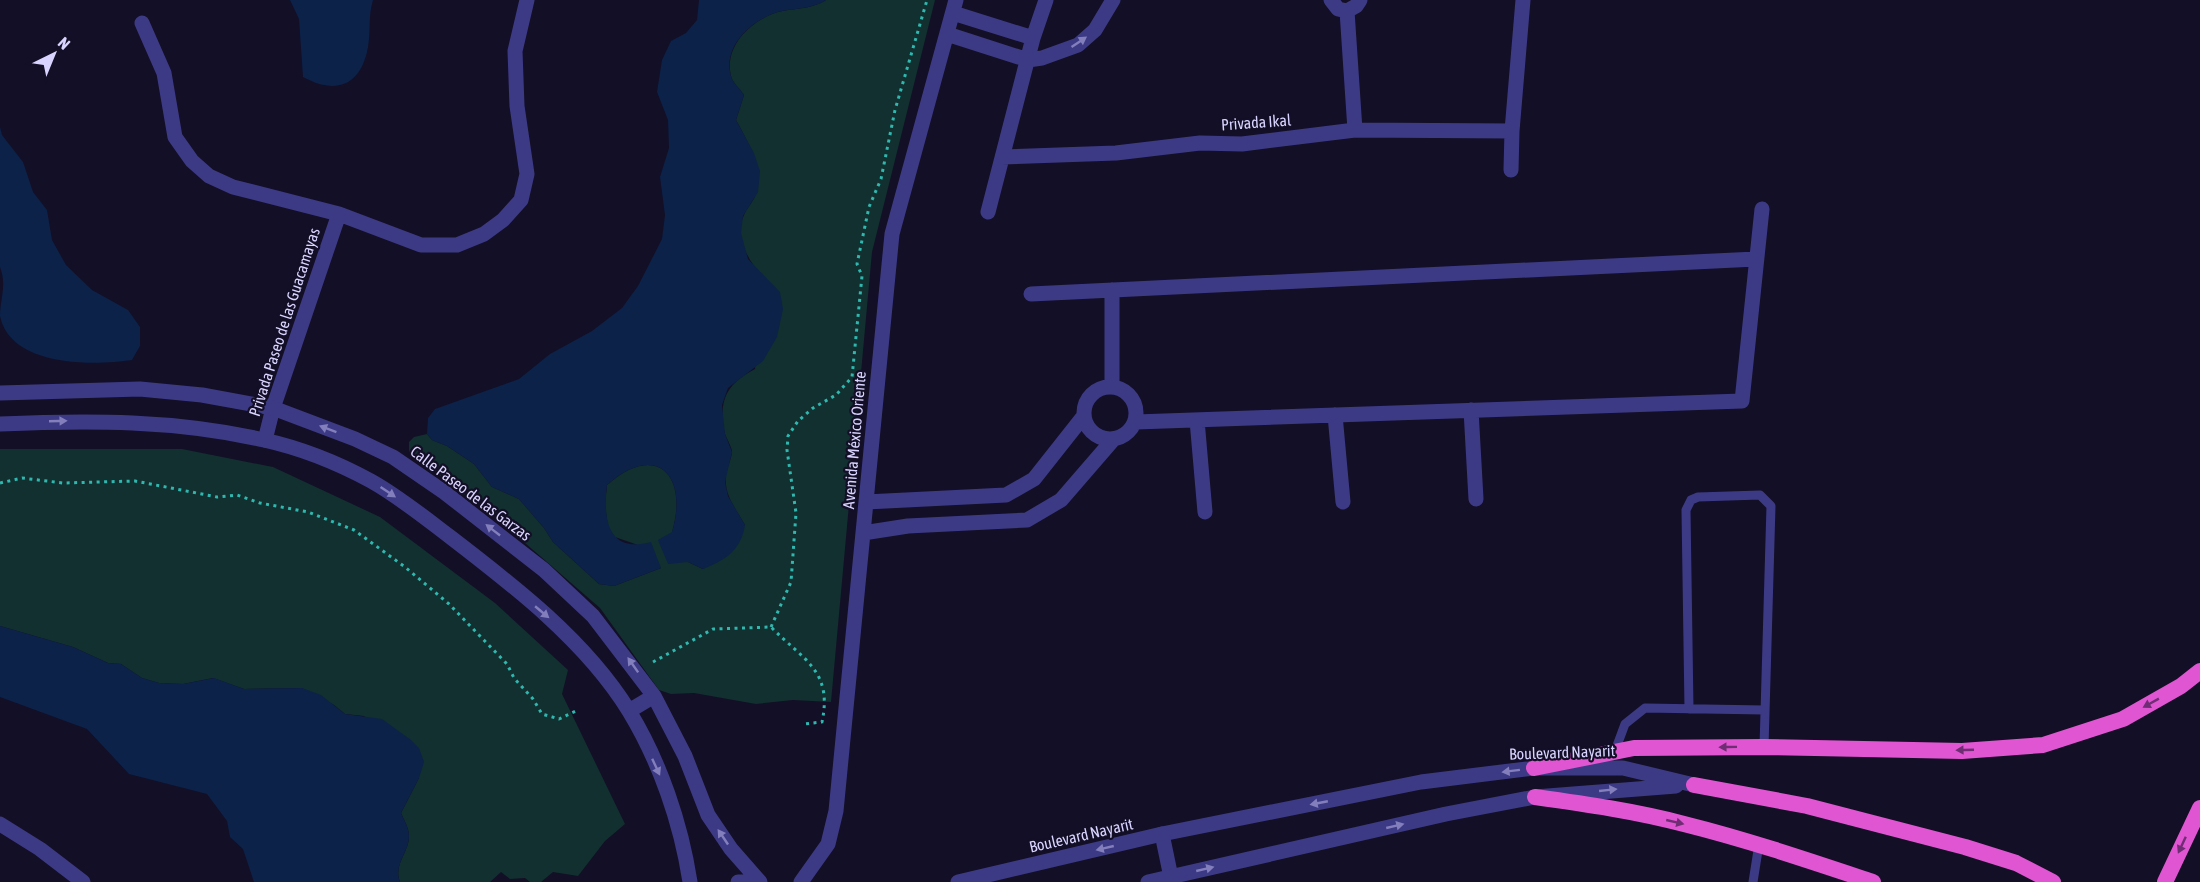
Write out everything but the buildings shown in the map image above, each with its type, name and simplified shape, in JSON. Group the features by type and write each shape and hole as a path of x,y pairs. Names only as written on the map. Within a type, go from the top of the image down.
{"highway":[{"path":"1534,768 1634,748 1764,747 1962,751 2043,744 2123,719 2181,686 2200,670"},
{"path":"1694,785 1807,806 1965,847 2016,863 2053,882"},
{"path":"1535,797 1610,808 1682,823 1759,844 1873,882"},
{"path":"2165,882 2200,808"}],"street":[{"name":"Privada Paseo de las Guacamayas","path":"142,24 164,73 175,137 192,162 209,176 232,187 339,214 422,245 457,245 484,234 503,220 521,200 527,174 517,106 515,51 527,0"},
{"path":"988,212 1033,38 1046,0"},
{"path":"946,34 1028,60 1060,53 1078,45 1095,30 1113,0"},
{"path":"1331,0 1338,9 1347,11 1356,6 1360,0"},
{"path":"1511,170 1522,0"},
{"path":"955,6 1033,38"},
{"name":"Avenida México Oriente","path":"801,882 828,844 836,811 892,234 955,6"},
{"path":"1347,11 1355,130"},
{"name":"Privada Ikal","path":"1002,157 1116,153 1200,143 1242,144 1355,130 1512,130"},
{"path":"1136,422 1742,401 1762,209"},
{"name":"Privada Paseo de las Guacamayas","path":"265,440 273,408 339,214"},
{"path":"1031,294 1756,260"},
{"path":"1112,290 1112,386"},
{"path":"863,533 908,526 1027,520 1061,500 1112,441 1127,435 1136,422 1136,406 1127,393 1112,386 1096,390 1085,401 1083,417 1093,434 1098,438 1112,441"},
{"name":"Calle Paseo de las Garzas","path":"0,393 140,389 202,395 273,408 355,439 393,457 444,492 544,570 593,616 654,696 686,756 708,814 731,849 760,882"},
{"path":"1471,410 1476,499"},
{"path":"1335,415 1343,502"},
{"path":"866,502 1006,495 1034,479 1083,417"},
{"path":"1197,420 1205,512"},
{"path":"0,424 73,421 171,423 265,440 317,456 371,481 419,513 482,561 554,622 582,651 628,711 658,771 678,822 690,882"},
{"path":"628,711 654,696"},
{"name":"Boulevard Nayarit","path":"958,882 1162,834 1421,782 1534,768 1623,768 1694,785"},
{"path":"1148,882 1171,879 1446,814 1535,797 1621,788 1694,785"},
{"path":"0,824 40,849 83,882"},
{"path":"1162,834 1171,879"},
{"path":"738,882 749,882"}],"lane":[{"path":"1689,709 1686,510 1691,500 1698,497 1760,495 1771,506 1764,747"},
{"path":"1615,751 1624,724 1645,708 1764,710"},
{"path":"1753,882 1759,844"}],"path":[{"path":"771,627 791,582 796,513 787,450 788,436 798,421 813,408 836,395 852,377 862,276 857,264 869,207 881,179 896,110 927,0"},
{"path":"0,483 22,478 63,483 135,481 217,497 237,495 260,503 308,512 354,530 405,567 449,604 507,664 514,678 533,699 542,714 559,718 578,710"},
{"path":"653,662 713,629 771,627 824,682 826,704 822,722 804,724"}],"green space":[{"path":"826,0 935,0 872,252 831,702 793,700 756,704 694,693 671,694 659,690 600,608 510,530 409,452 409,442 414,437 427,434 432,440 447,446 474,464 492,487 519,499 553,542 599,584 614,586 661,568 638,545 615,537 608,528 605,504 607,485 625,472 640,466 654,466 664,471 672,480 676,494 676,512 672,532 688,562 703,569 745,525 726,488 726,474 732,451 725,434 723,412 726,395 731,387 755,369 760,274 744,247 741,223 756,193 758,181 752,154 736,120 744,95 732,78 731,56 740,38 763,18 779,12 813,6"},
{"path":"0,449 182,449 273,467 380,517 495,603 568,670 562,694 625,824 605,841 578,876 553,872 541,882 530,882 525,878 510,879 501,872 490,882 400,882 398,870 409,836 401,813 419,778 364,716 345,714 334,705 302,688 244,689 213,678 183,684 159,683 142,678 121,664 108,663 73,647 0,626"}],"water":[{"path":"290,0 373,0 365,60 360,71 353,78 336,86 303,77 299,19"},
{"path":"699,0 826,0 813,6 772,14 754,24 734,47 729,66 734,83 744,95 736,120 754,153 760,171 758,192 743,216 741,233 748,259 780,292 783,309 777,337 763,361 728,388 722,405 725,434 732,452 725,482 728,496 745,525 736,548 719,562 703,569 688,562 668,564 658,540 672,532 676,512 676,494 672,480 664,471 654,466 640,466 625,472 607,485 608,521 617,538 625,543 651,542 661,568 614,586 599,584 553,542 519,499 492,487 474,464 447,446 432,440 427,434 428,418 435,409 519,379 550,354 592,331 622,308 638,286 662,239 665,215 660,177 669,148 668,120 657,92 662,60 671,41 686,33 697,20"},
{"path":"0,127 2,135 23,162 33,192 47,210 52,240 66,265 92,290 128,310 140,327 140,346 132,360 97,363 56,359 36,354 20,345 7,333 0,316 3,286 0,267"},
{"path":"0,626 73,647 108,663 121,664 142,678 159,683 183,684 214,678 244,689 302,688 321,695 345,714 382,719 419,748 424,762 419,778 401,813 409,836 398,870 400,882 254,882 243,849 230,837 227,821 207,794 129,774 87,729 0,697"}]}
